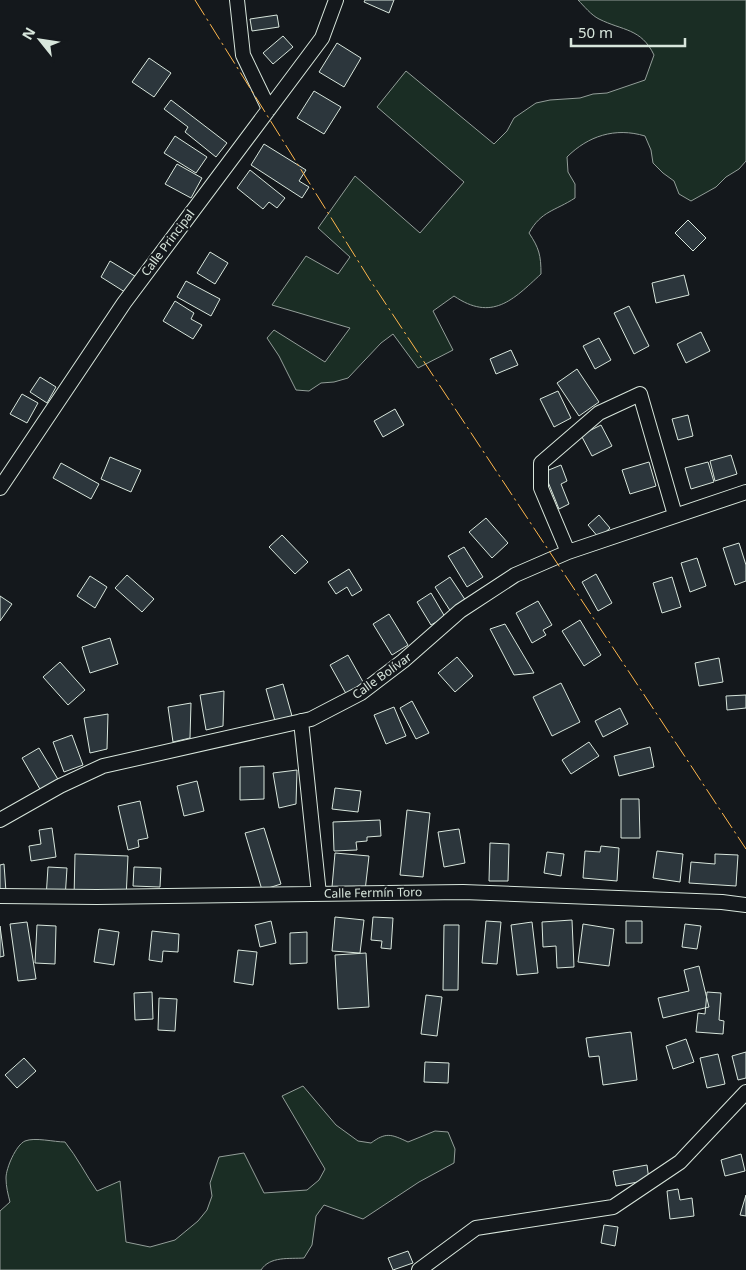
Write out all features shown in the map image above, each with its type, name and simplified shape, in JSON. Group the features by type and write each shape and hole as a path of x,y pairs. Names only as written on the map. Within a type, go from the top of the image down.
{"street":[{"path":"237,0 243,55 269,109"},
{"name":"Calle Principal","path":"0,488 124,303 322,38 336,0"},
{"path":"568,552 541,488 541,463 599,413 640,394 674,516"},
{"name":"Calle Bolívar","path":"0,820 60,786 103,766 311,719 361,693 403,661 460,612 514,575 568,552 746,492"},
{"path":"301,721 319,894"},
{"name":"Calle Fermín Toro","path":"0,896 96,897 463,892 722,902 746,905"},
{"path":"419,1270 476,1228 613,1207 680,1162 746,1092"}],"green space":[{"path":"578,0 746,0 746,161 716,187 691,201 679,194 674,181 653,163 651,150 645,136 634,133 613,133 593,139 567,157 568,172 575,184 575,198 538,220 529,233 539,252 541,274 521,292 501,304 491,307 480,307 468,304 454,296 433,311 453,350 418,368 393,334 381,343 348,378 321,383 309,391 296,390 279,356 267,338 274,330 325,362 350,328 272,305 306,256 338,274 350,257 318,228 355,176 420,233 464,182 377,107 406,71 494,144 507,131 514,118 536,103 607,93 645,80 654,55 649,46 631,31 596,17"},
{"path":"303,1086 336,1125 358,1141 371,1143 389,1135 408,1142 435,1131 448,1132 455,1149 454,1163 419,1182 363,1219 324,1205 316,1216 312,1245 304,1258 275,1260 269,1262 261,1270 0,1270 0,1211 10,1202 6,1174 15,1152 25,1141 65,1142 97,1191 120,1181 126,1242 150,1247 175,1240 198,1221 207,1210 212,1196 210,1183 219,1157 244,1153 264,1193 307,1190 319,1180 325,1169 282,1096"}],"building":[{"path":"365,0 394,0 389,13 364,2"},
{"path":"277,15 279,27 252,31 250,19"},
{"path":"283,36 293,47 273,64 263,53"},
{"path":"337,43 361,58 344,87 319,72"},
{"path":"149,58 171,73 154,97 132,82"},
{"path":"314,91 341,107 324,134 297,118"},
{"path":"171,100 227,143 216,157 185,132 188,127 164,109"},
{"path":"175,136 207,157 196,173 164,153"},
{"path":"264,144 306,170 299,181 309,187 302,198 251,165"},
{"path":"177,164 202,178 191,198 165,184"},
{"path":"250,170 285,198 277,208 269,202 263,209 237,188"},
{"path":"688,220 706,238 693,251 675,233"},
{"path":"210,252 228,263 215,284 197,273"},
{"path":"110,261 138,278 128,294 101,277"},
{"path":"684,275 689,295 656,303 652,283"},
{"path":"186,281 220,299 211,316 177,297"},
{"path":"175,301 194,313 191,319 202,325 193,339 163,321"},
{"path":"629,306 649,346 634,354 614,313"},
{"path":"701,332 710,351 686,363 677,344"},
{"path":"599,338 611,360 595,369 583,346"},
{"path":"511,350 518,365 496,374 490,359"},
{"path":"577,369 599,402 579,416 557,383"},
{"path":"40,377 56,387 47,403 30,392"},
{"path":"558,391 571,418 554,427 540,399"},
{"path":"22,394 38,403 27,423 10,414"},
{"path":"395,409 404,425 383,437 374,421"},
{"path":"688,415 693,436 678,440 672,419"},
{"path":"601,425 612,446 592,456 581,435"},
{"path":"731,455 737,474 715,481 710,461"},
{"path":"110,457 141,470 131,492 101,479"},
{"path":"649,462 656,486 630,494 622,470"},
{"path":"708,462 714,482 691,489 685,468"},
{"path":"61,463 99,484 91,499 53,478"},
{"path":"561,465 567,481 561,484 569,504 559,509 544,472"},
{"path":"599,515 610,528 599,538 588,525"},
{"path":"486,518 508,543 492,558 469,532"},
{"path":"282,535 308,562 295,574 269,547"},
{"path":"739,543 746,565 746,581 735,585 723,548"},
{"path":"464,547 483,577 467,587 448,556"},
{"path":"697,558 706,586 690,592 681,563"},
{"path":"349,569 362,590 352,596 347,587 336,594 328,582"},
{"path":"596,574 612,603 598,611 582,582"},
{"path":"127,575 154,599 142,612 115,588"},
{"path":"90,576 107,587 95,608 77,596"},
{"path":"450,577 466,601 451,612 435,587"},
{"path":"672,577 681,607 662,613 653,583"},
{"path":"431,593 445,617 431,625 417,602"},
{"path":"0,596 12,604 0,621"},
{"path":"538,601 552,625 543,630 546,635 532,643 516,613"},
{"path":"389,614 408,645 392,655 373,624"},
{"path":"580,620 601,655 584,666 562,631"},
{"path":"505,624 534,673 514,675 490,629"},
{"path":"110,638 118,664 90,673 82,647"},
{"path":"348,655 367,689 349,699 330,665"},
{"path":"457,657 473,676 455,692 438,673"},
{"path":"719,658 723,682 699,686 695,663"},
{"path":"60,662 85,690 68,705 43,677"},
{"path":"561,683 580,722 552,736 533,697"},
{"path":"283,684 292,716 275,721 266,689"},
{"path":"224,691 223,726 206,730 200,695"},
{"path":"746,695 746,708 727,710 726,696"},
{"path":"412,701 429,733 416,739 400,708"},
{"path":"191,703 190,738 173,742 168,707"},
{"path":"394,707 406,736 386,744 374,715"},
{"path":"620,708 628,724 603,737 595,721"},
{"path":"108,714 107,749 90,753 84,718"},
{"path":"72,735 83,765 64,772 53,742"},
{"path":"589,742 599,756 571,774 562,760"},
{"path":"650,747 654,767 619,776 614,756"},
{"path":"39,748 62,786 44,796 22,758"},
{"path":"264,766 264,799 240,800 240,767"},
{"path":"297,770 296,804 279,808 273,773"},
{"path":"197,781 204,811 184,816 177,786"},
{"path":"335,788 361,791 358,812 332,809"},
{"path":"621,799 639,799 640,838 621,838"},
{"path":"140,801 148,838 138,840 139,847 128,850 118,806"},
{"path":"407,810 430,813 423,877 400,875"},
{"path":"380,820 381,836 367,837 367,841 356,842 357,850 334,851 333,822"},
{"path":"52,828 56,857 31,861 29,846 41,844 39,830"},
{"path":"264,828 281,884 262,890 245,833"},
{"path":"459,829 465,863 444,867 438,832"},
{"path":"490,843 509,844 508,881 489,881"},
{"path":"601,846 619,848 617,881 583,878 585,851 600,852"},
{"path":"657,851 683,854 680,882 653,878"},
{"path":"547,852 564,854 561,876 544,873"},
{"path":"335,853 369,856 365,891 332,887"},
{"path":"75,854 128,856 126,899 74,898"},
{"path":"715,854 738,855 736,886 689,883 691,862 715,864"},
{"path":"4,864 6,892 0,893 0,865"},
{"path":"48,867 67,868 65,899 46,898"},
{"path":"134,867 161,868 160,887 133,886"},
{"path":"335,917 364,920 360,953 332,951"},
{"path":"373,917 393,918 391,949 381,948 382,941 371,940"},
{"path":"572,920 574,967 557,968 556,946 543,947 542,922"},
{"path":"271,921 276,943 260,947 255,925"},
{"path":"486,921 501,922 497,964 482,963"},
{"path":"626,921 642,921 642,943 626,943"},
{"path":"27,922 36,979 18,981 10,924"},
{"path":"532,922 538,973 517,975 511,925"},
{"path":"583,924 614,929 609,966 578,962"},
{"path":"685,924 701,926 697,949 682,947"},
{"path":"37,925 56,926 55,964 35,963"},
{"path":"444,925 459,925 458,990 443,990"},
{"path":"0,926 4,956 0,957"},
{"path":"99,929 119,932 114,965 94,962"},
{"path":"152,931 179,934 178,952 163,951 162,962 149,960"},
{"path":"307,932 307,963 290,964 290,933"},
{"path":"238,950 257,952 253,985 234,982"},
{"path":"366,953 369,1007 338,1009 335,955"},
{"path":"699,966 709,1007 663,1018 658,998 689,991 684,970"},
{"path":"152,992 153,1019 135,1020 134,993"},
{"path":"707,992 721,993 719,1020 724,1021 723,1034 696,1032 698,1013 705,1014"},
{"path":"426,995 442,997 437,1036 421,1034"},
{"path":"159,998 177,999 175,1031 158,1030"},
{"path":"631,1032 637,1080 603,1085 599,1056 589,1057 586,1038"},
{"path":"686,1039 694,1062 673,1069 666,1046"},
{"path":"746,1052 746,1078 738,1080 732,1056"},
{"path":"718,1054 725,1084 707,1088 700,1058"},
{"path":"24,1058 36,1071 17,1088 5,1075"},
{"path":"425,1062 449,1063 448,1083 424,1082"},
{"path":"741,1154 745,1171 725,1176 721,1160"},
{"path":"647,1165 649,1180 616,1186 613,1171"},
{"path":"678,1189 680,1200 692,1198 694,1216 670,1219 667,1191"},
{"path":"746,1195 746,1216 740,1215"},
{"path":"604,1225 618,1227 615,1246 601,1243"},
{"path":"408,1251 413,1263 393,1270 388,1258"}],"power":[{"path":"195,0 370,280 746,849"}]}
